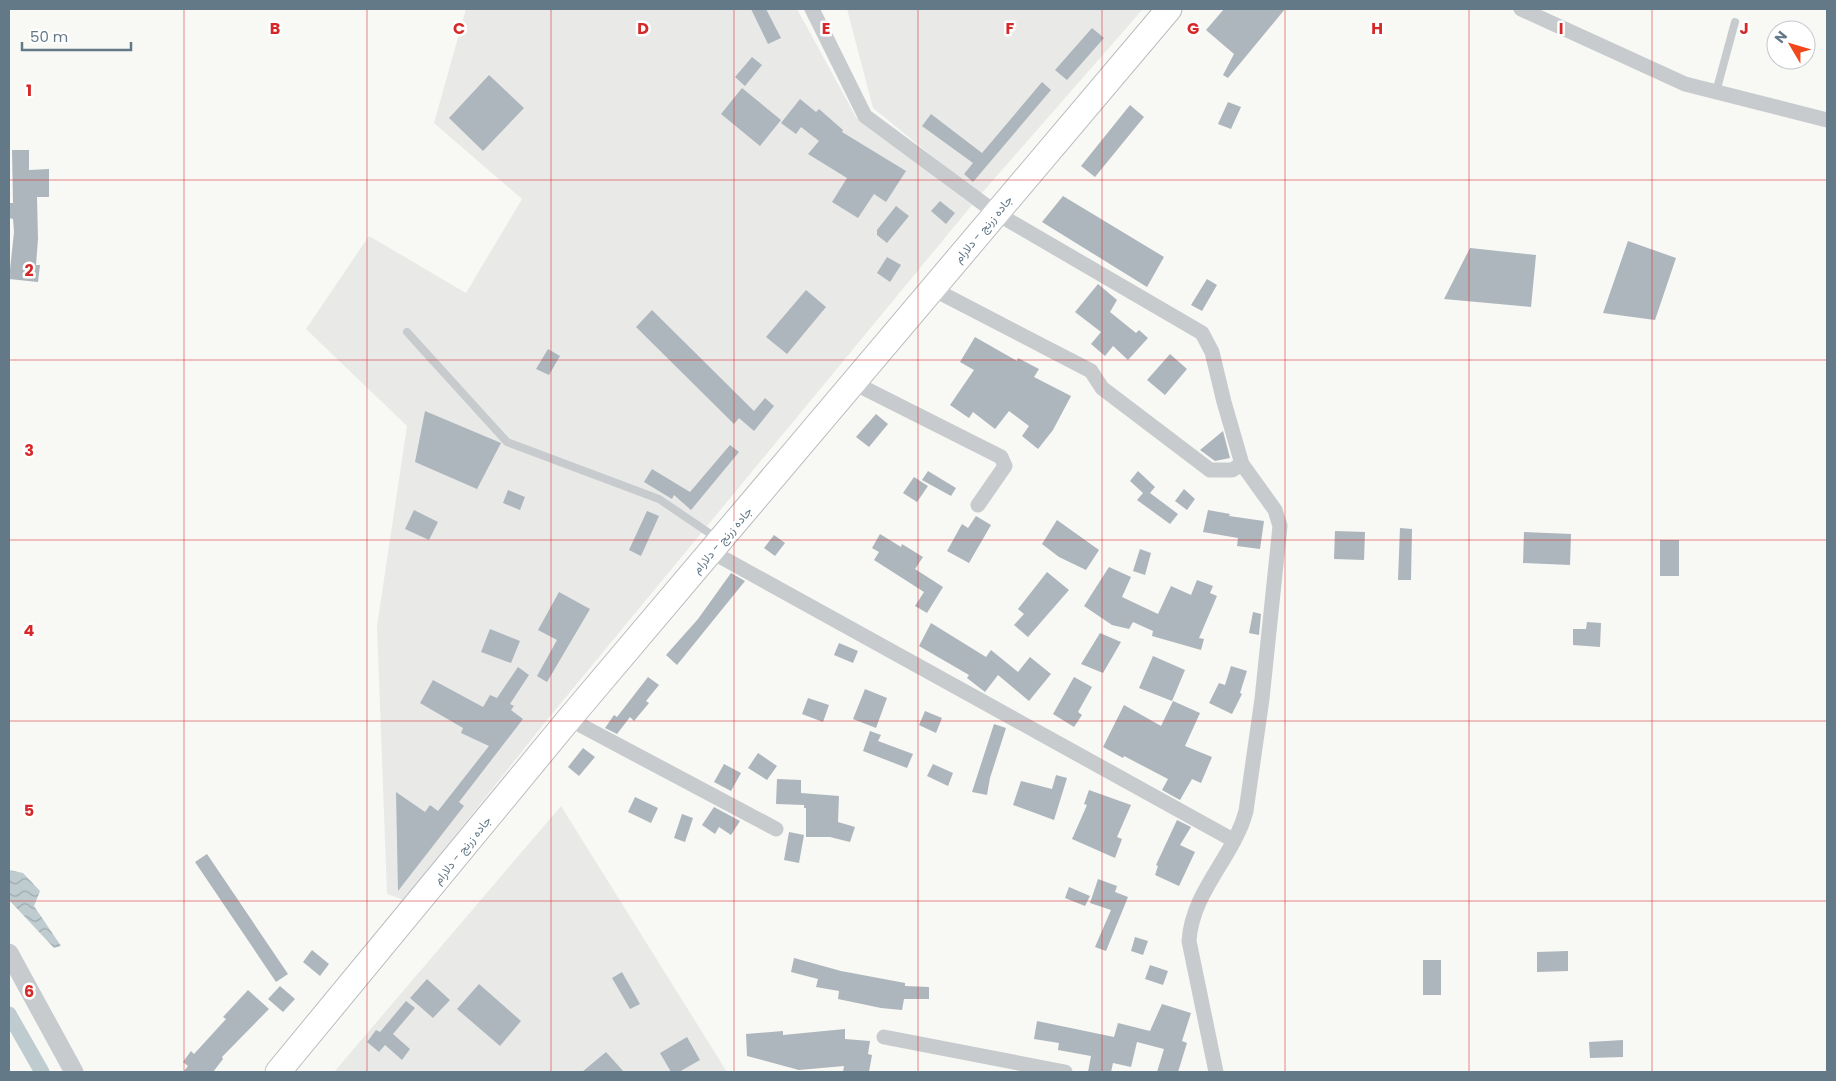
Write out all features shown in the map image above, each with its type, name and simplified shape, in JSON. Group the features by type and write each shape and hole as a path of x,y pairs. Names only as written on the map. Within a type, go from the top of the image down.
{"highway":[{"name":"جاده زرنج - دلارام","path":"278,1072 569,719 1169,9"}],"street":[{"path":"812,9 865,116 996,213 1202,333 1212,352 1242,464 1276,510 1280,526 1262,698 1246,810 1241,827 1198,900 1190,923 1190,941 1216,1072"},
{"path":"1521,9 1685,84 1827,120"},
{"path":"933,289 1091,371 1102,388 1210,470 1232,470 1242,464"},
{"path":"854,383 1001,457 1005,466 978,505"},
{"path":"716,547 1233,840"},
{"path":"569,719 776,829"},
{"path":"9,953 74,1072"},
{"path":"884,1037 1066,1072"}],"lane":[{"path":"1716,92 1735,22"},
{"path":"407,332 507,442 658,499 716,547"}],"shaded area":[{"path":"466,9 797,9 856,117 972,205 547,720 404,900 387,894 377,626 407,426 306,329 369,236 466,293 522,199 434,123"},
{"path":"847,9 1143,9 980,195 873,108"},
{"path":"561,806 727,1072 334,1072"}],"water":[{"path":"9,870 23,873 40,891 34,906 61,946 54,948 9,900"}],"building":[{"path":"751,9 766,9 781,38 768,44"},
{"path":"1224,9 1285,9 1228,78 1223,75 1234,54 1206,30"},
{"path":"1092,28 1104,38 1067,80 1055,70"},
{"path":"752,57 762,65 745,86 735,77"},
{"path":"489,75 524,108 483,151 449,118"},
{"path":"1042,82 1051,90 973,182 964,174 973,163 922,126 931,114 982,153"},
{"path":"742,88 781,120 760,146 721,114"},
{"path":"800,99 816,112 819,109 843,130 842,132 906,171 886,202 874,194 858,218 832,202 847,178 808,154 819,141 801,127 796,134 781,123"},
{"path":"1228,102 1241,107 1231,129 1218,124"},
{"path":"1130,105 1144,117 1095,177 1081,166"},
{"path":"12,150 29,150 29,170 49,169 49,197 37,197 38,239 36,265 40,265 38,282 9,279 14,232 13,219 9,218 9,203 13,203"},
{"path":"1063,196 1164,257 1147,287 1042,222"},
{"path":"940,201 955,213 946,224 931,211"},
{"path":"896,206 909,216 887,243 877,235 877,230"},
{"path":"1628,241 1676,258 1655,320 1603,313"},
{"path":"1470,248 1536,255 1531,307 1444,299"},
{"path":"887,257 901,265 890,282 877,273"},
{"path":"1207,279 1217,285 1202,311 1191,305"},
{"path":"1098,284 1117,300 1110,312 1136,333 1139,330 1148,338 1128,360 1113,346 1105,356 1091,344 1101,332 1075,312"},
{"path":"806,290 826,307 787,354 766,337"},
{"path":"652,310 754,411 765,398 774,406 754,431 739,418 734,424 636,327"},
{"path":"975,337 1017,361 1018,358 1039,369 1034,377 1071,396 1053,430 1038,449 1022,436 1029,426 1009,411 995,429 973,412 969,418 950,405 974,370 960,362"},
{"path":"548,349 560,356 549,375 536,369"},
{"path":"1170,354 1187,369 1165,395 1147,380"},
{"path":"425,411 501,443 477,489 415,462"},
{"path":"876,414 888,424 869,447 856,437"},
{"path":"1223,431 1230,458 1215,461 1200,450"},
{"path":"730,445 739,452 691,510 674,495 672,499 644,482 652,469 690,492"},
{"path":"928,471 956,488 951,496 922,480"},
{"path":"1138,471 1155,487 1150,493 1178,514 1170,524 1137,500 1143,493 1130,481"},
{"path":"914,477 928,486 917,502 903,493"},
{"path":"1184,489 1195,499 1187,510 1175,501"},
{"path":"508,490 525,497 520,510 503,503"},
{"path":"414,510 438,522 429,540 405,529"},
{"path":"1208,510 1230,514 1229,516 1264,521 1260,549 1237,546 1238,538 1203,532"},
{"path":"647,511 659,516 641,556 629,550"},
{"path":"976,516 991,525 969,563 947,551 962,524 968,528"},
{"path":"1057,520 1099,550 1086,570 1059,557 1042,544"},
{"path":"1400,528 1412,529 1411,580 1398,580"},
{"path":"1335,531 1365,532 1364,560 1334,559"},
{"path":"1524,532 1571,534 1570,565 1523,563"},
{"path":"880,534 901,547 902,544 923,557 915,569 943,587 927,613 915,606 924,592 874,560 879,552 872,548"},
{"path":"774,535 785,543 775,556 764,548"},
{"path":"1660,540 1679,540 1679,576 1660,576"},
{"path":"1140,549 1151,553 1145,575 1133,571"},
{"path":"1109,567 1131,577 1122,597 1158,614 1171,586 1191,595 1197,580 1213,586 1210,593 1217,596 1199,638 1204,639 1201,650 1152,636 1153,631 1133,622 1129,629 1112,625 1084,606"},
{"path":"1047,572 1069,590 1028,637 1014,625 1024,614 1018,609"},
{"path":"731,573 745,581 677,665 666,655 698,619"},
{"path":"559,592 590,609 547,682 537,676 557,640 538,630"},
{"path":"1253,612 1261,614 1259,635 1249,633"},
{"path":"1587,622 1601,623 1600,647 1573,645 1573,629 1586,629"},
{"path":"931,623 986,657 991,650 1018,672 1030,657 1051,674 1029,701 998,675 985,692 967,678 969,675 919,646"},
{"path":"490,629 520,641 511,663 481,652"},
{"path":"1100,633 1121,642 1103,673 1081,664"},
{"path":"839,643 858,651 853,663 834,655"},
{"path":"1153,656 1185,670 1172,701 1139,688"},
{"path":"1231,666 1247,671 1240,693 1242,694 1232,714 1209,703 1219,683 1225,685"},
{"path":"518,667 529,675 510,704 514,706 511,710 523,719 459,802 464,806 398,891 396,792 425,812 430,805 438,811 489,746 461,733 463,728 420,703 433,680 483,707 490,695 497,698"},
{"path":"648,677 659,685 646,701 649,703 634,721 630,717 617,734 605,728 614,715 617,717"},
{"path":"1074,677 1092,687 1078,712 1082,715 1074,727 1053,714"},
{"path":"865,689 887,698 876,728 853,719"},
{"path":"808,698 829,705 823,722 802,714"},
{"path":"1173,701 1200,713 1185,746 1212,757 1201,783 1192,779 1180,800 1162,790 1168,779 1103,747 1124,705 1161,726"},
{"path":"925,711 942,718 936,733 919,725"},
{"path":"994,724 1006,728 990,778 987,795 972,792"},
{"path":"870,731 881,735 878,741 913,754 907,768 863,751"},
{"path":"583,748 595,757 579,776 568,767"},
{"path":"758,753 777,766 767,780 748,768"},
{"path":"724,764 741,773 731,791 714,782"},
{"path":"933,764 953,773 948,786 927,776"},
{"path":"1056,775 1067,778 1054,820 1013,805 1021,781 1052,789"},
{"path":"777,779 801,780 801,793 839,796 838,822 855,827 850,842 830,837 806,837 806,808 804,808 804,805 776,804"},
{"path":"1089,790 1131,805 1117,837 1122,839 1115,858 1072,839 1087,805 1084,804"},
{"path":"635,797 658,808 651,823 628,812"},
{"path":"714,807 740,821 731,835 719,827 715,834 702,825"},
{"path":"682,814 693,818 685,842 674,838"},
{"path":"1177,820 1191,827 1180,845 1195,852 1179,886 1155,875 1158,866 1156,865"},
{"path":"789,832 804,835 799,863 784,860"},
{"path":"207,854 288,974 276,982 195,862"},
{"path":"1098,879 1117,886 1115,892 1128,897 1106,951 1095,947 1111,910 1090,903"},
{"path":"1069,887 1090,896 1085,906 1065,898"},
{"path":"1135,937 1148,941 1143,955 1131,951"},
{"path":"312,950 329,964 320,976 303,962"},
{"path":"1568,951 1568,971 1537,972 1537,952"},
{"path":"794,958 841,971 905,983 905,986 929,987 929,999 904,999 902,1010 881,1008 838,999 839,991 816,987 818,979 791,972"},
{"path":"1423,960 1441,960 1441,995 1423,995"},
{"path":"1150,965 1168,971 1163,985 1145,979"},
{"path":"622,972 640,1004 630,1009 612,978"},
{"path":"427,979 450,1000 433,1018 410,998"},
{"path":"479,984 521,1021 500,1046 457,1009"},
{"path":"280,986 295,999 283,1012 268,999"},
{"path":"248,990 269,1009 222,1057 223,1059 213,1072 183,1072 188,1066 183,1062 191,1051 194,1054 226,1019 223,1017"},
{"path":"406,1001 415,1008 393,1034 410,1049 402,1060 385,1045 379,1052 367,1042 376,1030 380,1032"},
{"path":"1162,1004 1191,1013 1182,1041 1187,1043 1178,1072 1157,1072 1164,1049 1137,1042 1131,1067 1113,1063 1111,1072 1088,1072 1091,1056 1058,1050 1059,1043 1034,1039 1037,1021 1114,1037 1118,1023 1150,1031"},
{"path":"845,1029 845,1039 870,1041 868,1054 872,1055 869,1072 843,1072 844,1066 799,1070 747,1056 746,1034 783,1031 783,1035"},
{"path":"687,1037 700,1060 679,1072 671,1072 660,1053"},
{"path":"1623,1040 1623,1057 1590,1058 1589,1042"},
{"path":"606,1052 624,1072 582,1072"}],"waterway":[{"path":"9,1014 42,1072"}]}
